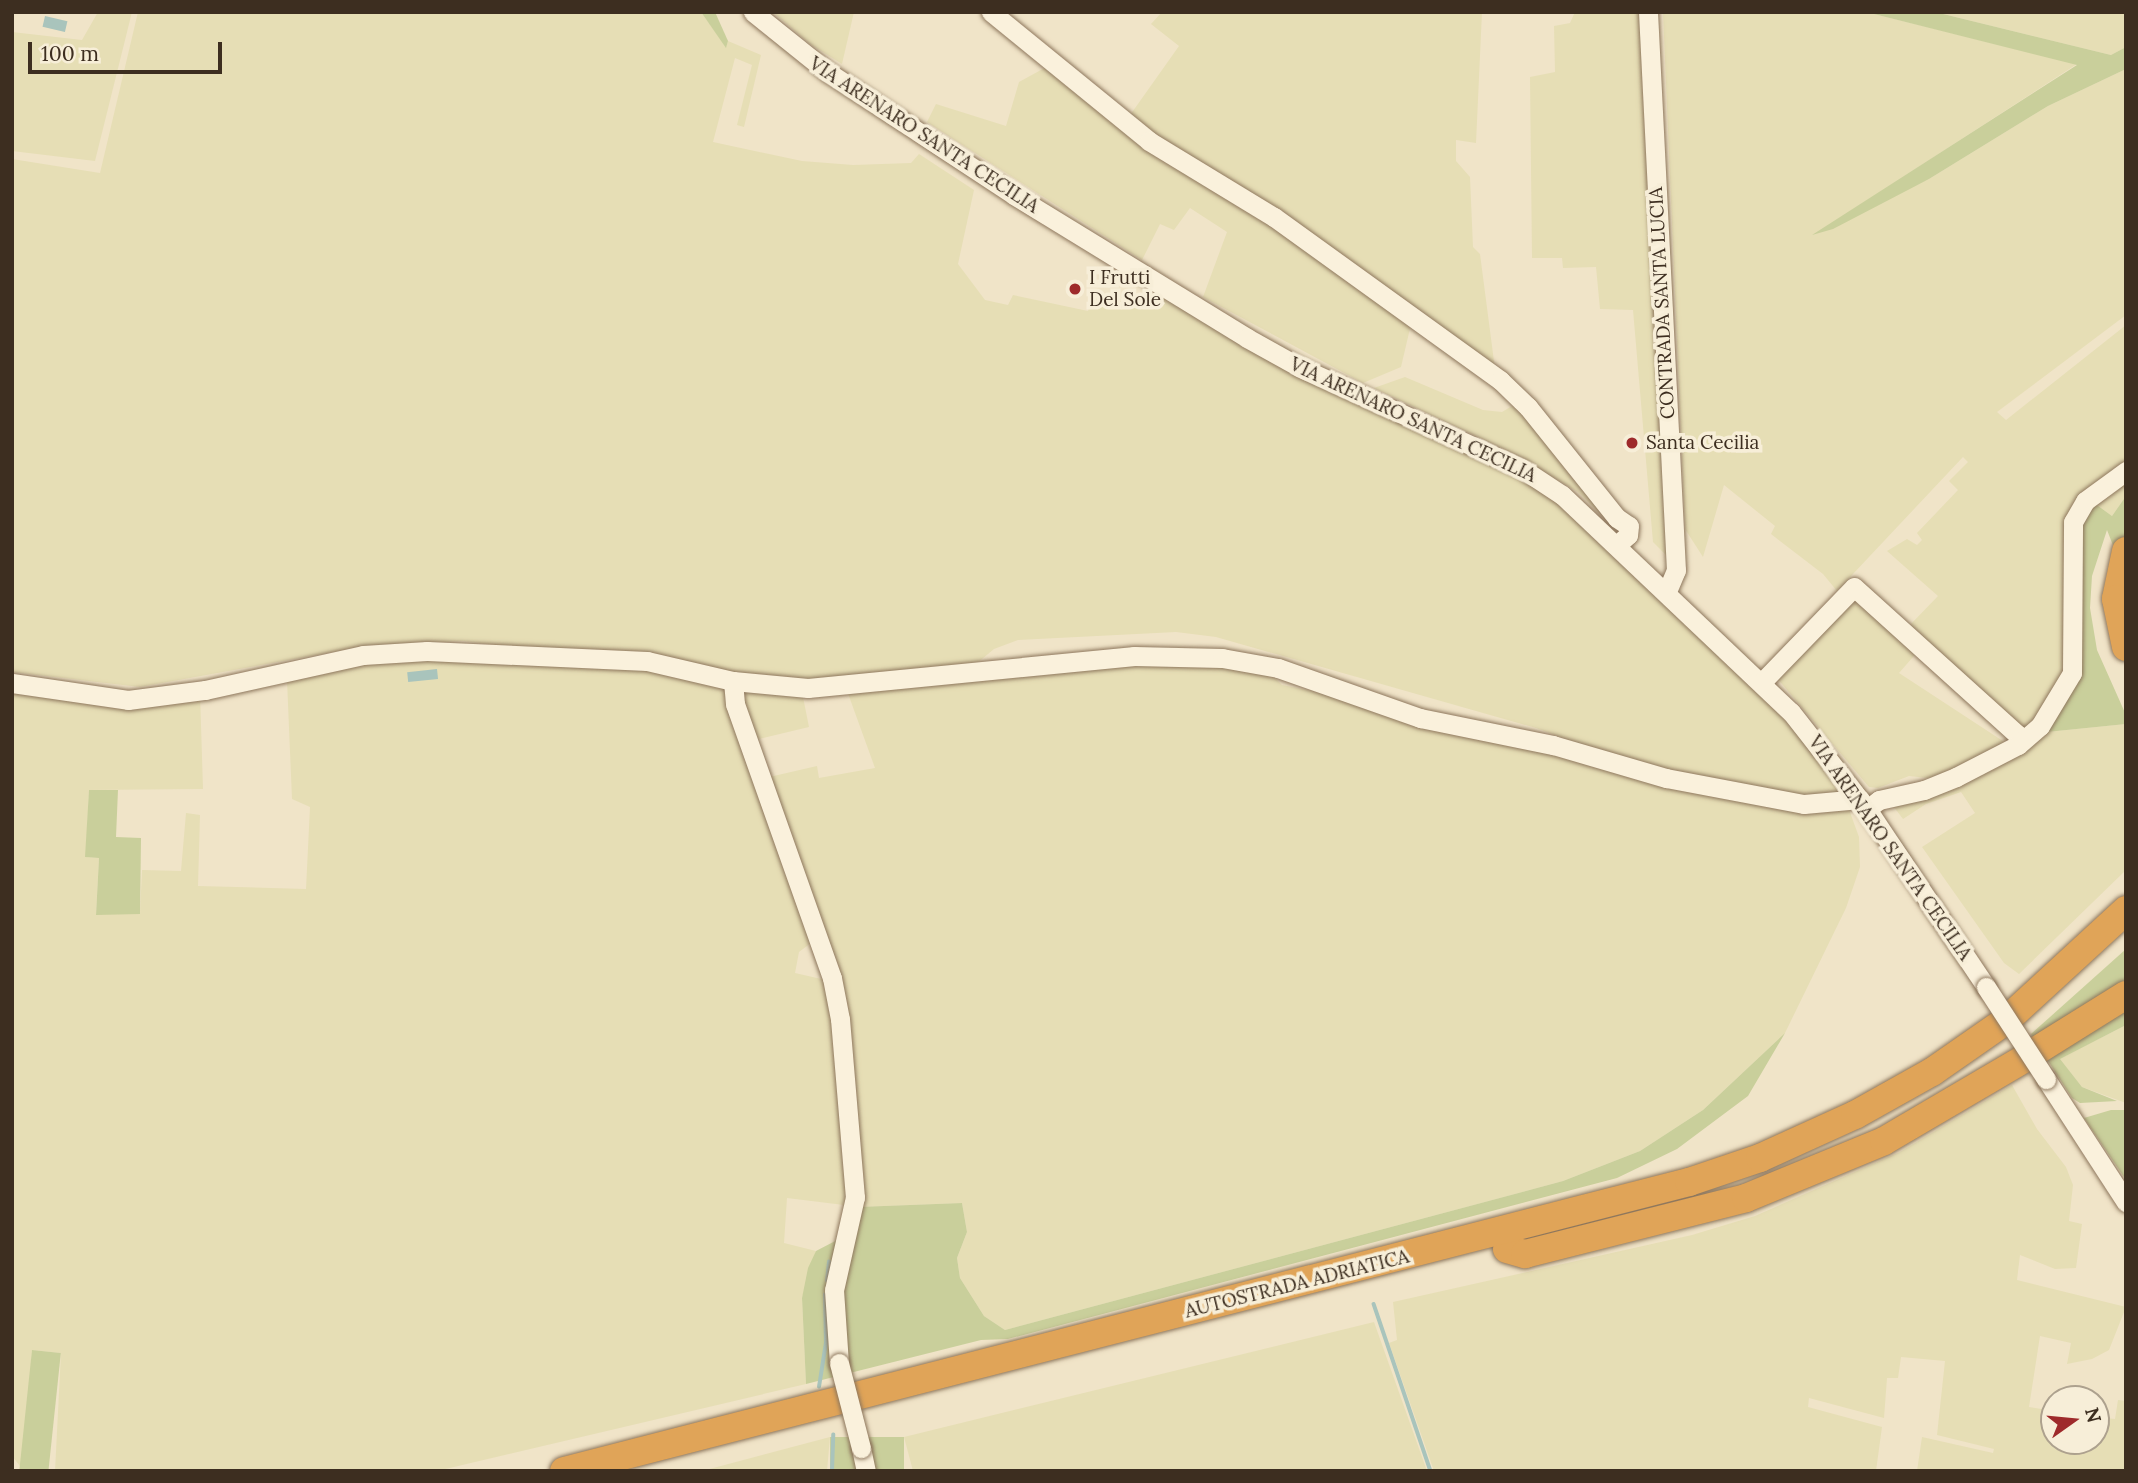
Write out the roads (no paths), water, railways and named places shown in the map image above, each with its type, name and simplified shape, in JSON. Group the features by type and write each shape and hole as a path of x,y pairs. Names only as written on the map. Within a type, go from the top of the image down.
{"highway":[{"path":"2126,551 2116,600 2126,647"},
{"name":"AUTOSTRADA ADRIATICA","path":"564,1471 1689,1182 1760,1158 1855,1115 1932,1072 2018,1036 2126,910"},
{"name":"AUTOSTRADA ADRIATICA","path":"636,1471 1690,1200 1793,1163 1920,1100 2018,1036 2126,936"},
{"path":"2018,1036 2126,995"}],"street":[{"name":"VIA ARENARO SANTA CECILIA","path":"753,12 828,73 1128,265 1299,367 1521,468 1562,495 1762,682 1863,804 2126,1202"},
{"path":"991,12 1149,141 1284,224 1500,380 1528,407 1617,518 1629,526 1628,535 1617,545"},
{"name":"CONTRADA SANTA LUCIA","path":"1648,12 1676,570 1667,591"},
{"path":"12,683 128,700 205,690 363,655 427,651 647,661 733,681 808,688 1134,656 1222,657 1278,668 1420,718 1553,745 1666,778 1804,804 1863,804 1945,781 2020,743 2040,726 2072,673 2071,543 2077,512 2126,471"},
{"path":"1762,682 1854,587 2018,735 2020,743"},
{"path":"733,681 735,704 832,978 840,1019 855,1197 834,1290 839,1363 866,1471"}],"water":[{"path":"45,16 67,21 65,32 43,27"},
{"path":"437,669 438,679 408,682 407,672"}],"waterway":[{"path":"827,1281 829,1262"},
{"path":"819,1387 826,1343 825,1295"},
{"path":"1374,1304 1431,1471"},
{"path":"832,1471 833,1435"}],"place":[{"name":"I Frutti Del Sole","path":"1075,289"},
{"name":"Santa Cecilia","path":"1632,443"}]}
